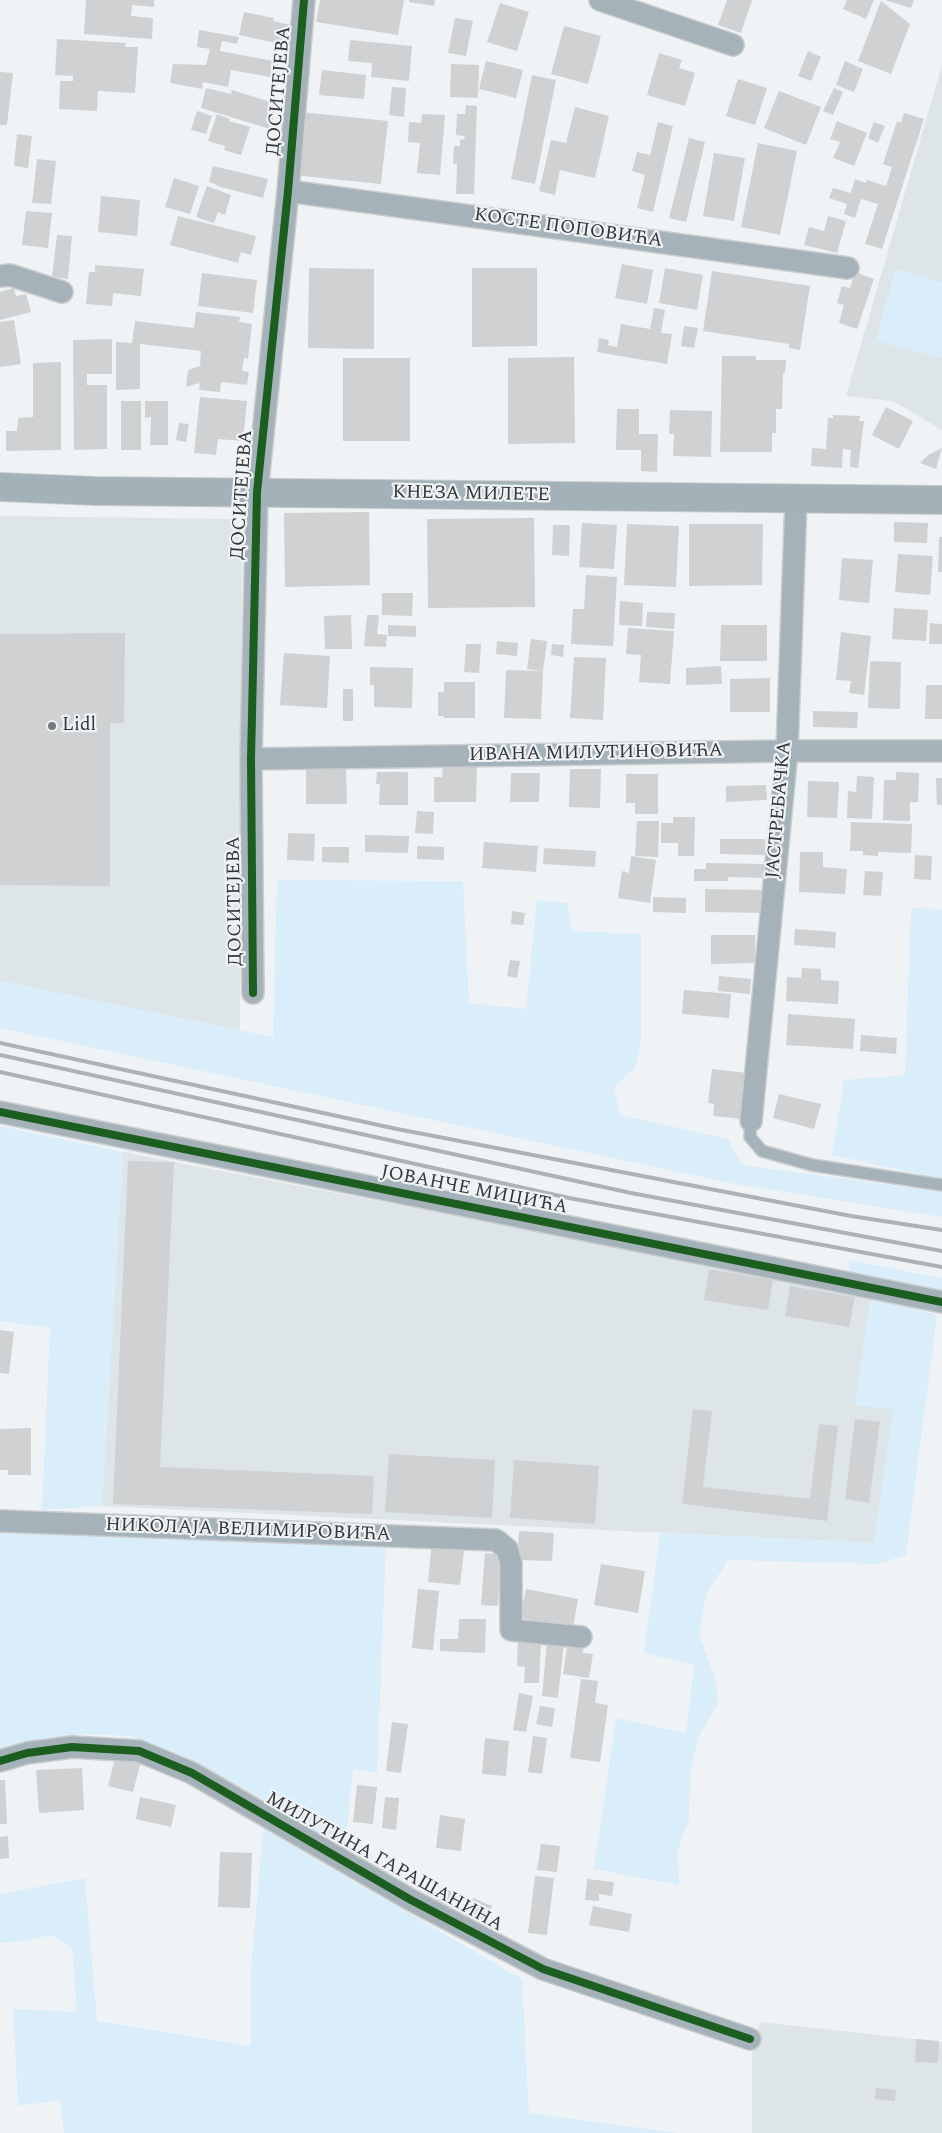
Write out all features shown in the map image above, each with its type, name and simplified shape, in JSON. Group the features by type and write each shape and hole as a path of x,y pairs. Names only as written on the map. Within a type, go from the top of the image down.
{"main road":[{"name":"КНЕЗА МИЛЕТЕ","path":"0,487 96,492 258,492 942,500"}],"street":[{"name":"ДОСИТЕЈЕВА","path":"253,993 251,759 254,586 258,492 288,191 304,0"},
{"path":"600,0 733,45"},
{"name":"КОСТЕ ПОПОВИЋА","path":"288,191 848,268"},
{"path":"0,276 10,275 62,292"},
{"name":"ЈАСТРЕБАЧКА","path":"751,1121 787,751 796,499"},
{"name":"ИВАНА МИЛУТИНОВИЋА","path":"251,759 787,751 942,751"},
{"name":"ЈОВАНЧЕ МИЦИЋА","path":"0,1112 942,1302"},
{"name":"НИКОЛАЈА ВЕЛИМИРОВИЋА","path":"0,1521 496,1540 508,1549 511,1563 511,1630 581,1636"},
{"name":"МИЛУТИНА ГАРАШАНИНА","path":"0,1761 27,1753 72,1747 139,1751 192,1773 411,1900 543,1969 750,2039"}],"lane":[{"path":"751,1121 750,1137 762,1151 812,1165 942,1185"}],"shaded area":[{"path":"942,65 942,430 893,401 846,396"},
{"path":"895,269 942,282 942,358 876,341"},
{"path":"0,516 230,519 237,529 242,550 240,1030 0,981"},
{"path":"277,880 463,881 469,1003 526,1009 537,900 567,903 572,931 641,934 641,1042 635,1068 614,1088 620,1115 728,1139 742,1165 942,1192 942,1217 735,1184 0,1028 0,981 273,1037"},
{"path":"911,908 942,909 942,1179 832,1155 844,1080 905,1075"},
{"path":"0,1126 123,1152 102,1506 42,1510 50,1328 0,1321"},
{"path":"123,1152 871,1296 855,1405 894,1409 874,1543 102,1506"},
{"path":"848,1260 942,1278 942,1292 850,1271"},
{"path":"871,1296 937,1315 906,1555 878,1564 728,1560 706,1594 699,1635 715,1678 718,1703 698,1738 690,1773 689,1820 678,1850 679,1885 594,1869 616,1718 686,1733 694,1665 644,1653 660,1533 874,1543 893,1410 855,1405"},
{"path":"0,1529 386,1546 377,1773 353,1769 345,1849 265,1800 183,1756 130,1736 83,1734 39,1739 0,1751"},
{"path":"263,1829 522,1979 529,2113 678,2133 64,2133 60,2100 18,2106 13,2009 77,2012 72,1948 52,1935 25,1941 0,1943 0,1894 85,1878 97,2021 251,2046 251,1971"},
{"path":"760,2022 942,2042 942,2133 752,2133 752,2055"}],"building":[{"path":"86,0 154,0 154,7 132,5 131,16 153,18 152,39 84,34"},
{"path":"320,0 404,0 398,35 316,22"},
{"path":"409,0 435,0 434,6 409,2"},
{"path":"727,0 752,0 741,33 718,25"},
{"path":"847,0 874,0 866,19 843,9"},
{"path":"885,0 914,0 911,8"},
{"path":"881,1 910,24 891,74 858,61"},
{"path":"500,3 529,12 517,51 487,42"},
{"path":"244,12 274,18 273,21 291,25 286,45 239,35"},
{"path":"455,18 473,21 466,56 448,53"},
{"path":"564,26 601,36 588,84 551,74"},
{"path":"199,30 239,37 237,44 222,41 220,51 279,62 276,78 231,70 228,87 203,82 202,89 170,83 173,64 206,65 210,49 197,47"},
{"path":"57,39 126,43 125,47 138,47 135,93 98,91 97,111 59,109 60,81 73,81 73,76 55,75"},
{"path":"350,40 412,46 409,81 371,77 372,63 348,61"},
{"path":"808,51 821,57 811,81 798,76"},
{"path":"659,53 682,60 679,68 695,73 685,106 647,95"},
{"path":"486,61 523,70 516,98 479,89"},
{"path":"845,61 863,69 854,92 836,85"},
{"path":"451,64 479,65 478,98 450,97"},
{"path":"322,70 366,75 364,99 319,95"},
{"path":"0,72 13,73 7,125 0,125"},
{"path":"532,75 556,80 535,184 511,179"},
{"path":"738,79 767,88 755,125 726,116"},
{"path":"392,87 406,88 404,117 389,115"},
{"path":"206,88 231,94 232,90 277,104 270,129 201,108"},
{"path":"834,88 843,92 833,115 823,111"},
{"path":"779,91 821,107 806,145 764,128"},
{"path":"466,105 477,106 474,194 456,194 457,164 453,164 454,146 460,146 460,140 464,139 465,136 456,135 457,114 465,114"},
{"path":"575,107 609,116 595,178 560,170 555,195 539,191 551,140 566,143"},
{"path":"197,111 212,116 206,134 191,130"},
{"path":"300,112 388,121 381,184 293,175"},
{"path":"904,113 924,119 882,249 865,244 878,204 861,199 855,218 844,214 847,204 829,198 833,188 851,193 855,179 866,183 867,180 886,186 892,167 883,164 897,121 901,123"},
{"path":"217,114 230,119 229,121 250,127 241,155 224,150 225,146 208,141"},
{"path":"422,114 445,115 440,175 417,173 420,143 408,142 409,122 421,123"},
{"path":"837,121 867,133 854,166 833,158 840,142 830,139"},
{"path":"658,122 673,126 653,212 637,208 645,175 632,171 637,152 650,155"},
{"path":"874,122 885,126 878,143 868,138"},
{"path":"17,134 32,136 28,168 14,166"},
{"path":"689,138 705,142 686,222 669,218"},
{"path":"758,143 797,151 780,235 741,227"},
{"path":"714,153 745,158 734,221 703,216"},
{"path":"37,159 56,161 51,204 32,203"},
{"path":"213,166 268,179 263,198 217,186 209,182"},
{"path":"174,178 199,186 190,214 165,207"},
{"path":"207,186 231,195 225,215 218,212 214,223 196,217"},
{"path":"101,196 140,200 137,236 98,232"},
{"path":"26,211 52,213 48,248 22,245"},
{"path":"178,216 256,236 251,255 241,252 238,263 170,245"},
{"path":"828,216 846,221 837,253 804,245 809,227 824,231"},
{"path":"57,235 72,236 68,279 52,277"},
{"path":"622,264 653,270 647,304 615,298"},
{"path":"95,265 144,269 141,296 113,293 112,306 86,304 89,272 95,272"},
{"path":"309,268 374,269 374,349 308,348"},
{"path":"472,268 537,268 537,346 472,347"},
{"path":"665,268 703,275 697,310 659,303"},
{"path":"712,271 810,286 800,350 789,348 789,344 703,331"},
{"path":"855,272 874,279 857,329 839,323 844,305 837,303 842,286 850,288"},
{"path":"202,273 257,280 253,313 198,306"},
{"path":"14,288 16,296 26,294 31,312 0,320 0,292"},
{"path":"654,308 665,310 661,333 672,334 667,364 597,352 599,338 609,340 608,345 617,347 621,324 650,329"},
{"path":"196,312 240,317 239,322 252,324 248,359 244,358 242,371 249,372 247,385 221,382 220,392 199,390 200,383 186,387 188,370 200,366 201,351 140,344 140,389 116,390 116,342 132,343 135,321 194,328"},
{"path":"14,320 21,364 0,367 0,322"},
{"path":"684,326 698,328 694,348 681,346"},
{"path":"112,339 112,374 87,374 87,385 107,385 107,449 74,450 73,340"},
{"path":"722,356 756,356 756,360 786,360 785,373 783,373 782,409 776,409 776,433 772,433 772,452 720,452"},
{"path":"574,357 575,443 508,444 508,358"},
{"path":"343,358 410,358 410,441 343,441"},
{"path":"61,362 61,450 6,451 6,431 17,431 18,418 33,417 33,363"},
{"path":"200,397 247,401 243,441 218,439 216,455 194,453"},
{"path":"121,401 141,401 141,450 121,450"},
{"path":"145,401 168,401 168,445 150,445 151,417 145,418"},
{"path":"886,407 913,421 899,449 872,435"},
{"path":"617,409 639,409 639,434 658,434 657,472 641,471 641,450 616,450"},
{"path":"670,410 712,411 711,457 673,456 674,434 669,434"},
{"path":"833,415 860,416 859,421 864,421 858,468 850,467 851,450 843,449 842,468 811,466 812,448 826,449 828,418 833,418"},
{"path":"179,423 189,424 186,442 176,440"},
{"path":"942,448 936,469 920,463 928,455"},
{"path":"369,512 370,585 285,587 284,513"},
{"path":"534,518 535,607 428,608 427,519"},
{"path":"894,522 928,523 927,543 894,542"},
{"path":"582,523 617,525 614,569 579,567"},
{"path":"627,524 679,526 676,587 624,585"},
{"path":"689,524 763,524 762,585 689,586"},
{"path":"553,525 570,525 569,556 552,555"},
{"path":"939,537 942,537 942,572 938,572"},
{"path":"898,554 933,556 930,595 895,592"},
{"path":"842,558 873,560 869,603 839,600"},
{"path":"586,575 617,577 613,646 571,644 573,609 584,609"},
{"path":"382,593 413,593 412,616 382,615"},
{"path":"620,601 643,603 642,626 619,625"},
{"path":"894,608 928,610 926,641 892,639"},
{"path":"647,612 675,613 674,629 646,627"},
{"path":"351,615 352,649 325,649 324,616"},
{"path":"367,615 379,615 377,634 387,635 386,647 364,646"},
{"path":"930,623 942,624 942,644 929,644"},
{"path":"388,625 416,626 416,637 388,636"},
{"path":"721,625 767,625 767,661 720,661"},
{"path":"628,628 674,631 670,684 639,682 641,655 626,654"},
{"path":"841,632 871,636 864,695 849,693 851,681 836,680"},
{"path":"125,633 124,723 110,723 110,886 0,885 0,634"},
{"path":"531,639 547,641 543,671 527,669"},
{"path":"497,641 518,643 517,656 496,654"},
{"path":"466,644 481,644 479,673 464,672"},
{"path":"552,644 564,645 563,657 551,655"},
{"path":"284,653 330,656 327,708 280,705"},
{"path":"574,657 606,658 603,720 570,718"},
{"path":"870,661 901,662 900,709 868,708"},
{"path":"721,666 722,684 686,685 686,668"},
{"path":"370,667 413,668 412,708 374,707 374,685 370,685"},
{"path":"506,670 543,671 541,719 504,718"},
{"path":"770,678 770,712 730,712 730,679"},
{"path":"444,682 475,682 475,718 444,718 444,716 438,716 438,692 444,692"},
{"path":"926,685 942,685 942,719 925,719"},
{"path":"343,689 353,689 353,721 343,721"},
{"path":"813,711 858,712 857,728 813,727"},
{"path":"443,766 477,767 476,802 434,802 434,777 442,777"},
{"path":"306,768 346,768 347,804 306,804"},
{"path":"570,769 601,769 600,808 569,807"},
{"path":"377,772 408,772 408,805 379,805 380,784 376,784"},
{"path":"896,772 919,773 918,802 910,802 910,821 883,820 884,780 896,780"},
{"path":"511,773 540,773 539,802 510,802"},
{"path":"626,774 658,774 658,814 635,814 635,803 626,803"},
{"path":"857,776 874,777 872,819 847,818 848,791 856,792"},
{"path":"936,778 942,778 942,805 937,805"},
{"path":"808,781 839,782 837,818 807,817"},
{"path":"766,785 767,800 726,802 726,786"},
{"path":"417,811 434,812 433,834 415,833"},
{"path":"673,817 695,817 694,856 678,856 678,843 661,843 661,823 673,823"},
{"path":"637,821 659,821 658,857 635,856"},
{"path":"851,822 912,824 911,853 878,852 878,856 863,855 863,851 850,851"},
{"path":"288,833 315,834 314,861 287,860"},
{"path":"365,835 409,836 408,853 365,852"},
{"path":"720,839 765,839 765,855 720,854"},
{"path":"484,842 538,846 536,872 482,868"},
{"path":"417,846 444,847 444,860 417,859"},
{"path":"322,847 349,847 349,863 322,862"},
{"path":"544,848 596,851 595,867 543,864"},
{"path":"800,852 823,852 823,867 847,869 845,894 799,892"},
{"path":"915,855 932,856 931,880 914,879"},
{"path":"631,856 656,860 650,903 618,898 622,871 629,873"},
{"path":"706,863 768,864 768,878 728,877 728,881 694,881 694,869 706,869"},
{"path":"865,871 883,872 881,896 863,895"},
{"path":"705,889 765,890 765,913 705,912"},
{"path":"653,897 686,898 686,913 653,912"},
{"path":"512,911 525,913 523,925 511,924"},
{"path":"795,929 836,932 835,948 794,945"},
{"path":"711,935 755,935 755,963 711,964"},
{"path":"510,960 520,961 517,978 507,976"},
{"path":"802,968 821,969 821,980 839,981 838,1004 786,1001 787,977 801,978"},
{"path":"719,976 751,979 750,994 718,991"},
{"path":"684,990 731,994 729,1018 682,1014"},
{"path":"788,1014 855,1019 853,1049 786,1045"},
{"path":"861,1035 897,1038 896,1054 860,1051"},
{"path":"712,1069 747,1073 742,1119 713,1116 714,1104 708,1103"},
{"path":"779,1094 821,1104 814,1129 773,1118"},
{"path":"128,1161 174,1162 160,1467 374,1476 372,1514 113,1504"},
{"path":"709,1269 773,1280 768,1310 704,1300"},
{"path":"790,1286 855,1297 849,1327 785,1316"},
{"path":"0,1330 14,1332 9,1374 0,1373"},
{"path":"693,1409 712,1411 703,1487 810,1499 819,1424 838,1426 827,1521 682,1504"},
{"path":"855,1419 880,1422 869,1503 845,1499"},
{"path":"31,1428 31,1475 8,1475 8,1470 0,1470 0,1429"},
{"path":"389,1454 495,1460 492,1518 385,1512"},
{"path":"514,1460 599,1466 595,1524 510,1518"},
{"path":"519,1531 554,1533 552,1561 517,1560"},
{"path":"432,1540 465,1543 460,1585 428,1582"},
{"path":"485,1553 501,1555 498,1606 481,1605"},
{"path":"601,1564 645,1571 638,1613 594,1605"},
{"path":"418,1589 439,1591 433,1650 412,1648"},
{"path":"526,1589 578,1599 573,1628 520,1618"},
{"path":"459,1619 486,1619 485,1653 440,1651 440,1639 458,1639"},
{"path":"518,1640 541,1641 539,1683 524,1683 525,1667 517,1666"},
{"path":"547,1641 564,1643 558,1698 542,1696"},
{"path":"568,1641 584,1644 583,1653 593,1654 589,1678 563,1674"},
{"path":"581,1679 598,1681 595,1703 608,1705 600,1762 570,1758"},
{"path":"519,1693 533,1696 526,1732 513,1730"},
{"path":"540,1706 555,1708 552,1727 536,1724"},
{"path":"392,1722 408,1724 401,1773 386,1771"},
{"path":"533,1736 547,1738 542,1774 528,1772"},
{"path":"485,1738 509,1741 506,1776 482,1774"},
{"path":"116,1755 141,1761 133,1792 108,1786"},
{"path":"82,1768 84,1810 39,1813 36,1770"},
{"path":"0,1780 5,1780 7,1824 0,1824"},
{"path":"357,1785 377,1787 373,1824 353,1822"},
{"path":"140,1797 176,1805 171,1827 136,1819"},
{"path":"385,1797 399,1798 396,1830 382,1828"},
{"path":"440,1815 465,1819 461,1851 436,1848"},
{"path":"8,1836 9,1858 0,1859 0,1837"},
{"path":"541,1844 560,1846 557,1872 537,1870"},
{"path":"220,1852 252,1853 250,1908 218,1907"},
{"path":"535,1876 554,1878 547,1935 528,1933"},
{"path":"587,1879 614,1882 612,1896 599,1894 599,1901 585,1900"},
{"path":"443,1887 454,1893 445,1910 434,1904"},
{"path":"473,1898 492,1906 484,1926 464,1918"},
{"path":"593,1906 632,1914 629,1932 589,1925"},
{"path":"916,2039 939,2041 938,2063 915,2062"},
{"path":"876,2088 896,2090 895,2101 875,2099"}],"railway":[{"path":"0,1043 397,1129 851,1216 942,1230"},
{"path":"0,1055 631,1193 942,1251"},
{"path":"0,1072 569,1198 942,1267"}],"cycle path":[{"path":"253,993 251,759 257,492 288,191 304,0"},
{"path":"0,1112 942,1302"},
{"path":"0,1761 27,1753 72,1747 139,1751 192,1773 411,1900 543,1969 750,2039"}],"place":[{"name":"Lidl","path":"52,726"}]}
